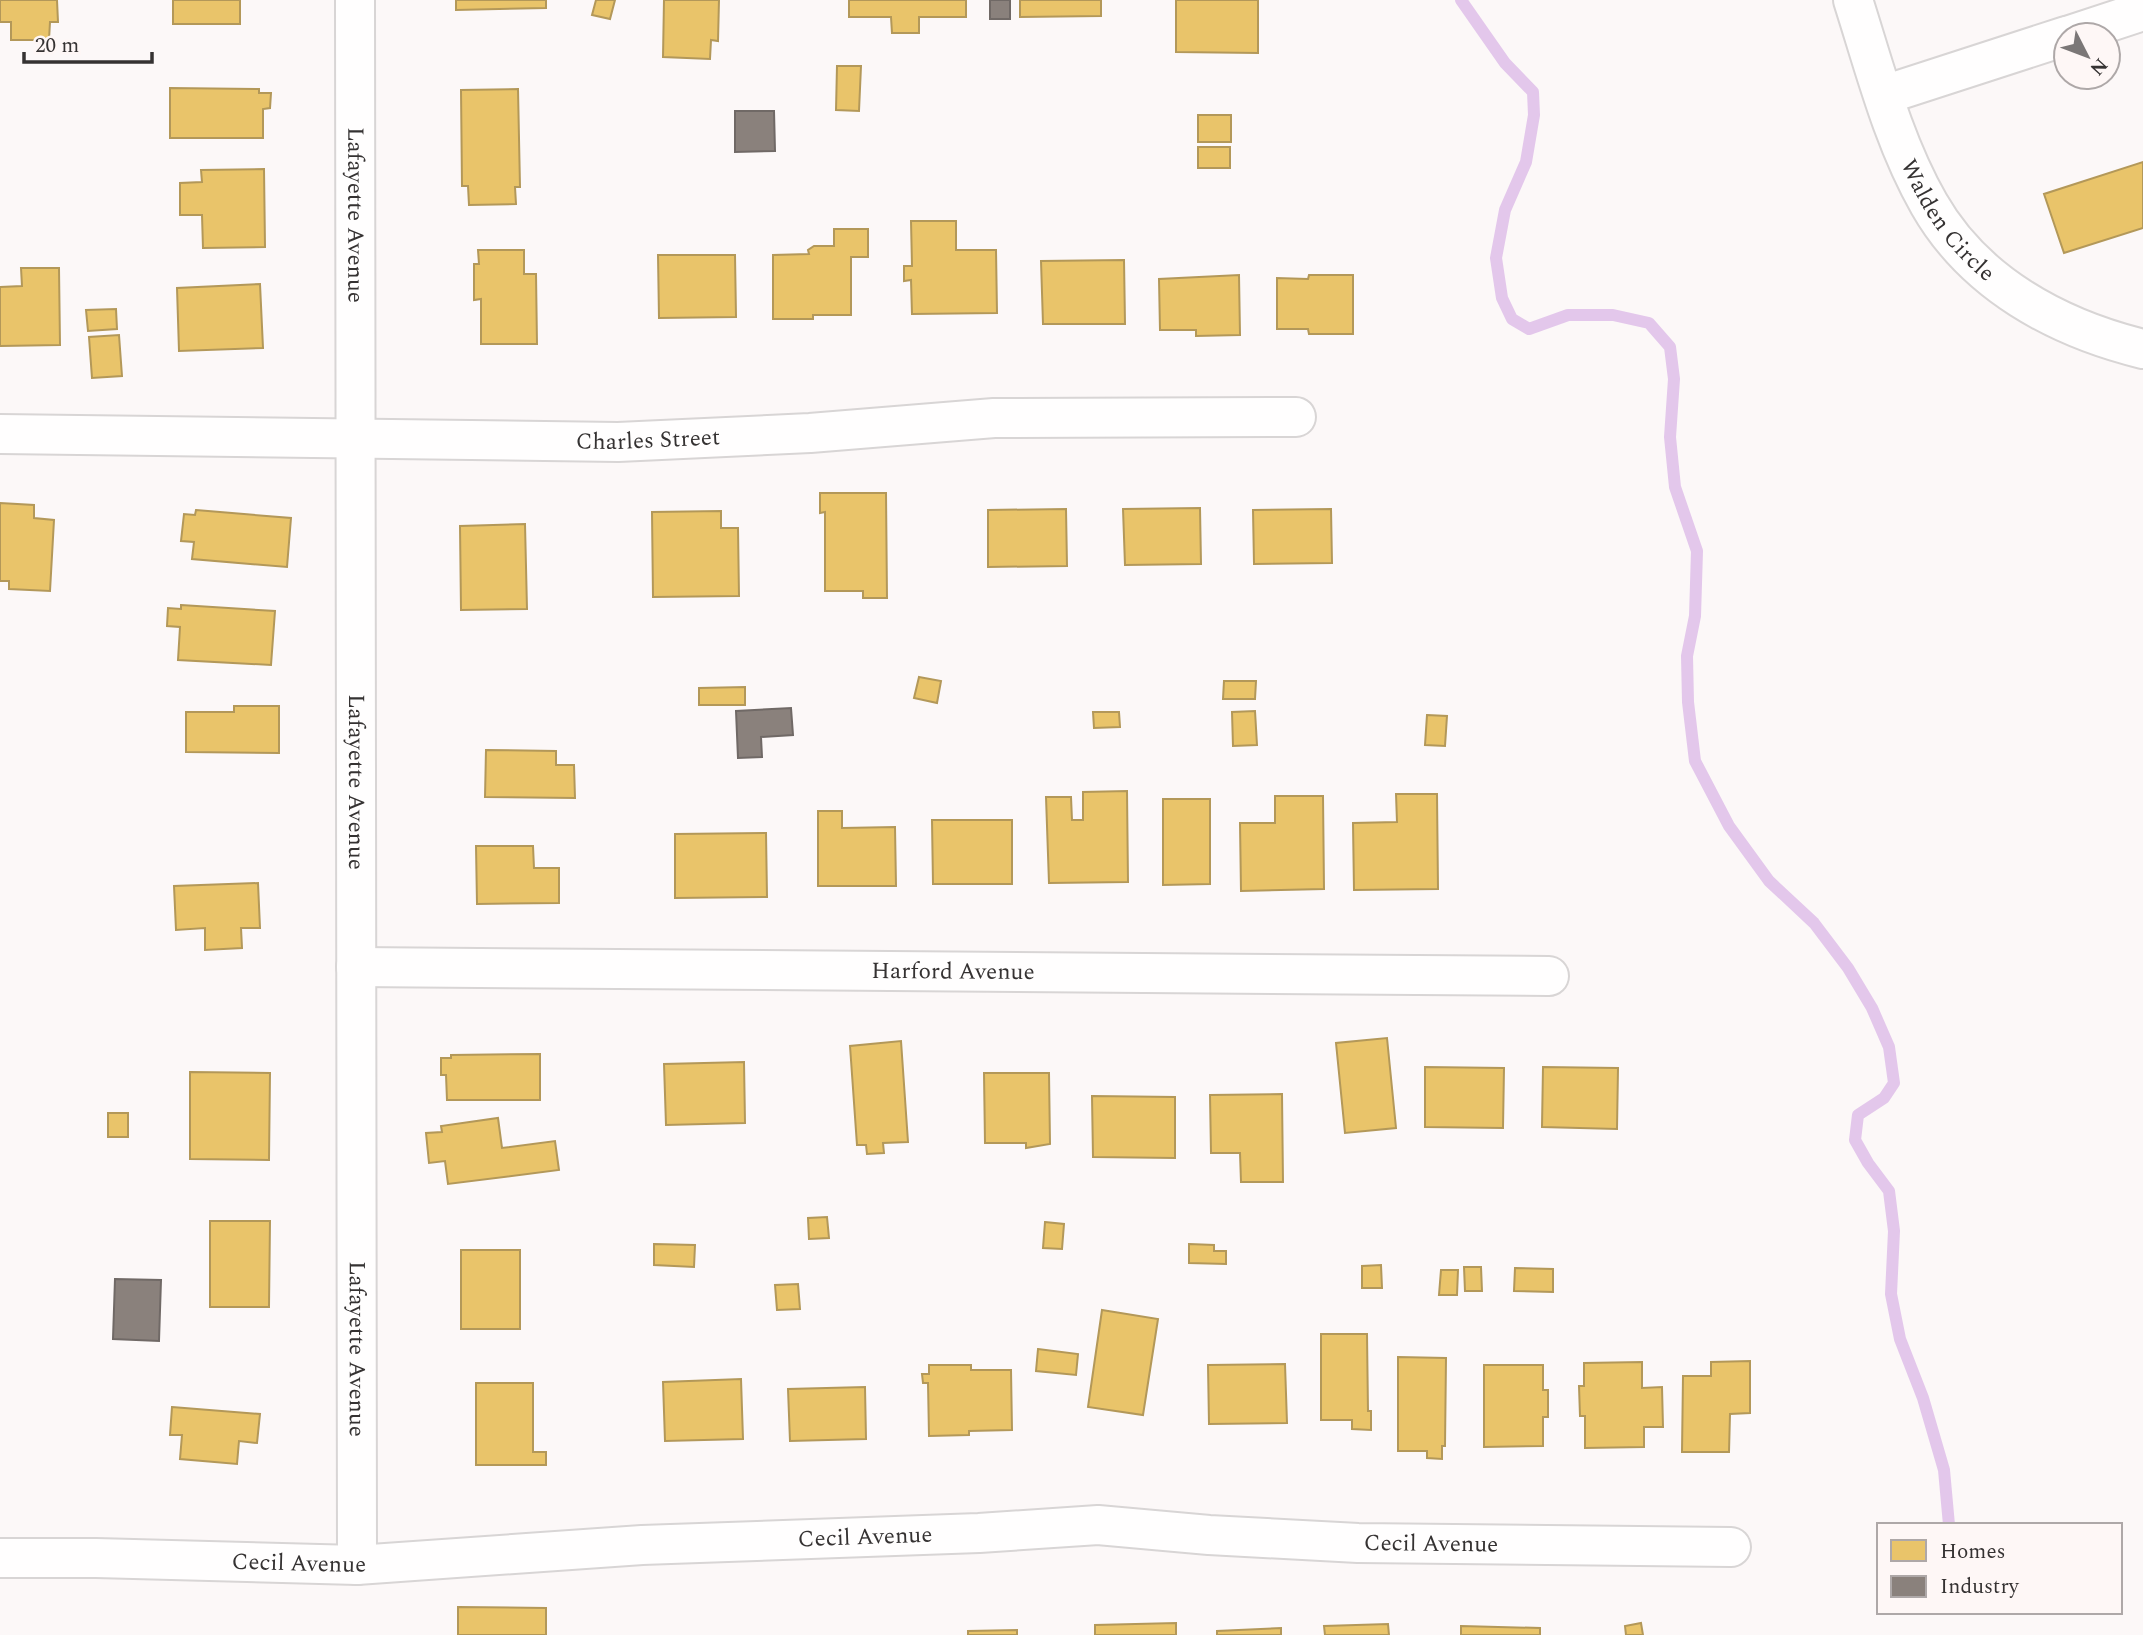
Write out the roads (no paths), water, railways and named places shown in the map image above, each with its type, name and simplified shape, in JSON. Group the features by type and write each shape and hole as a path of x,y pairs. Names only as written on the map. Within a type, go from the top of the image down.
{"street":[{"name":"Lafayette Avenue","path":"355,0 357,1565"},
{"name":"Walden Circle","path":"1853,0 1904,152 1931,206 1952,236 1978,266 2041,311 2105,340 2143,349"},
{"path":"2113,21 2143,11"},
{"path":"1884,95 2052,41"},
{"name":"Charles Street","path":"0,434 618,442 810,433 994,418 1296,417"},
{"name":"Harford Avenue","path":"356,967 1549,976"},
{"name":"Cecil Avenue","path":"0,1558 357,1565 642,1545 979,1533 1098,1525 1358,1544 1731,1547"}],"waterway":[{"path":"1461,0 1505,63 1533,92 1534,115 1526,162 1505,210 1496,258 1502,298 1512,319 1529,329 1568,315 1613,315 1649,323 1670,347 1674,379 1670,437 1675,487 1697,551 1695,616 1687,656 1688,702 1695,761 1729,826 1769,881 1814,923 1848,968 1872,1008 1889,1047 1894,1083 1884,1098 1858,1115 1855,1140 1889,1191 1894,1231 1891,1294 1900,1339 1923,1398 1944,1470 1949,1523"}]}
